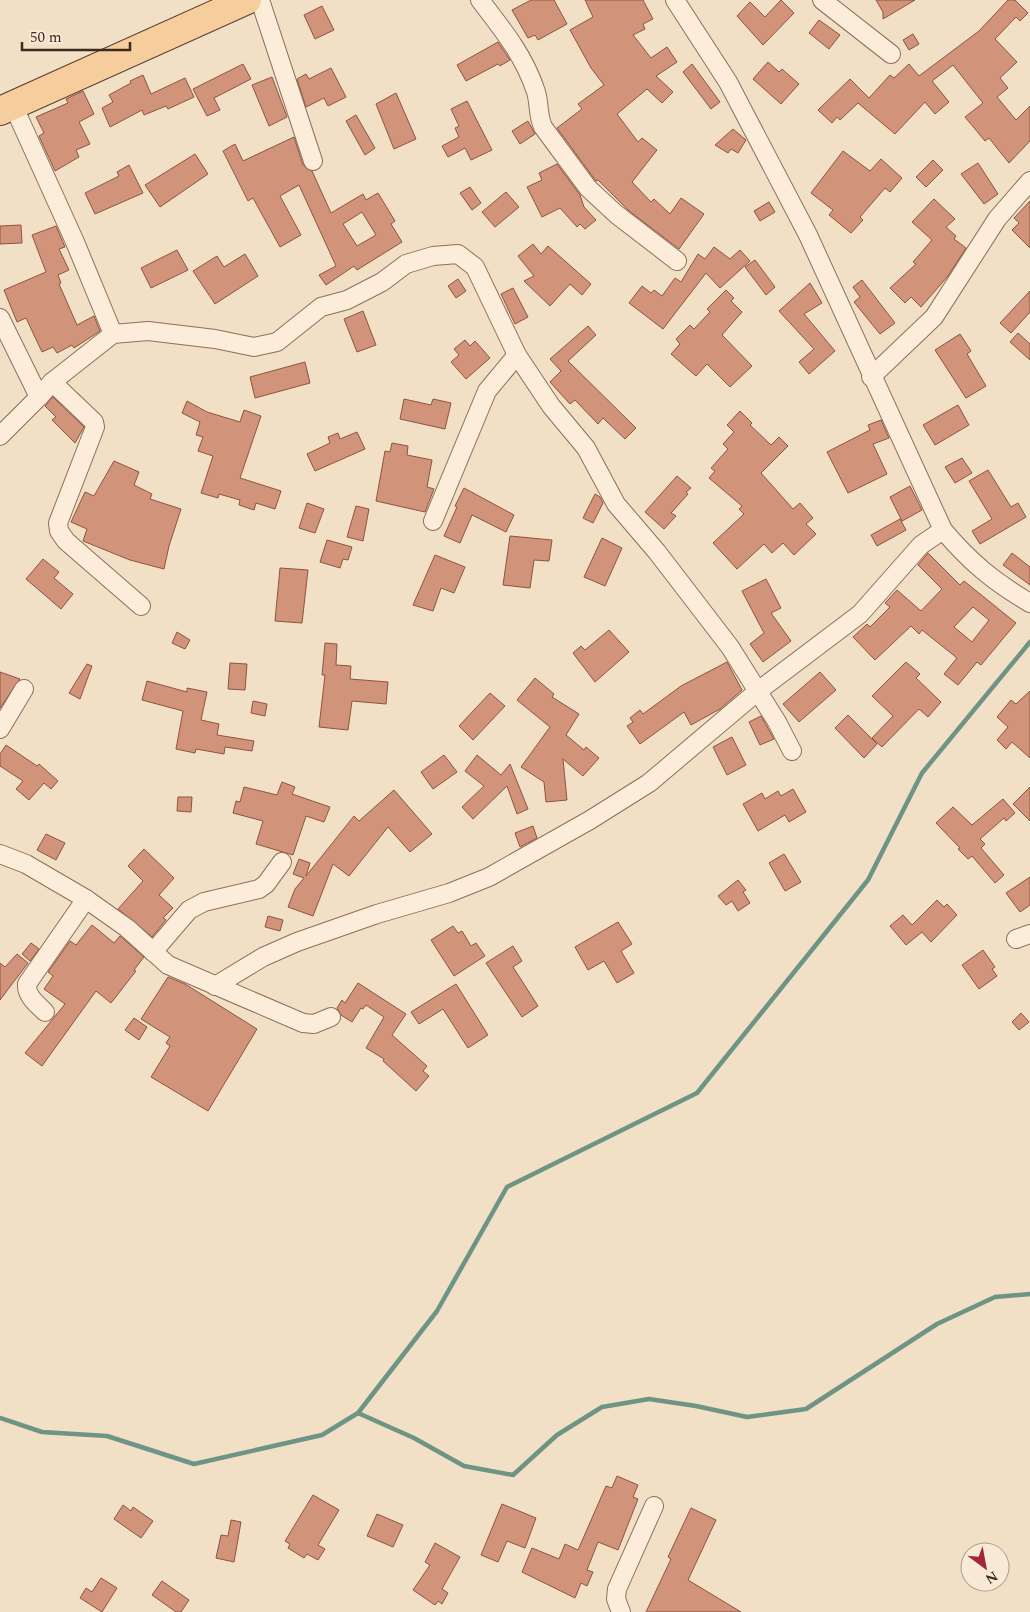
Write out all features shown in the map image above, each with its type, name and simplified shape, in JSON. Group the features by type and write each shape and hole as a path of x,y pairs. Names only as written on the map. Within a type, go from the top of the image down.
{"main road":[{"path":"6,108 247,0"}],"street":[{"path":"260,0 313,161"},
{"path":"480,0 516,46 528,68 537,95 538,116 543,126 588,188 616,214 677,261"},
{"path":"676,0 728,82 804,227 871,377 943,530 968,559 1004,588 1030,603"},
{"path":"822,0 891,54"},
{"path":"6,108 75,242 113,334"},
{"path":"871,377 934,317 997,219 1030,181"},
{"path":"0,436 52,382 113,334 148,331 215,339 254,347 277,342 320,307 356,295 382,282 406,264 433,256 458,254 475,267 517,355 550,406 586,448 616,504 663,560 730,647 758,691 792,751"},
{"path":"0,318 39,397"},
{"path":"433,521 487,391 517,355"},
{"path":"52,382 94,422 95,427 58,523 59,531 66,541 141,606"},
{"path":"215,986 263,957 297,942 377,914 449,894 489,877 590,820 649,783 758,691 860,614 921,545 943,530"},
{"path":"0,729 24,689"},
{"path":"0,854 26,864 86,899 127,928 168,965 303,1023 314,1024 331,1017"},
{"path":"153,952 189,910 204,902 259,889 266,884 282,862"},
{"path":"45,1012 32,999 27,990 27,984 86,899"},
{"path":"621,1612 616,1599 617,1589 654,1506"}],"building":[{"path":"531,0 554,0 567,24 538,40 535,35 528,38 512,10"},
{"path":"585,0 643,0 653,19 643,24 645,29 633,35 651,58 667,47 677,62 656,76 673,92 662,103 647,89 617,114 638,142 642,138 657,150 632,182 651,202 654,199 670,214 681,198 704,214 679,249 629,211 598,180 596,181 557,128 582,109 578,104 604,85 591,68 570,30 593,17"},
{"path":"781,0 794,13 763,45 737,16 750,2 765,17"},
{"path":"876,0 915,0 883,19 883,12"},
{"path":"1008,0 1015,0 1028,13 1020,21 1016,17 995,39 1017,62 1000,78 1008,88 997,97 1016,120 1030,106 1030,141 1009,163 989,138 985,141 965,117 983,103 953,65 932,81 949,102 935,114 925,102 895,134 858,103 840,120 837,117 832,123 818,110 850,79 869,98 890,75 894,78 909,64 919,76 979,31"},
{"path":"322,6 334,30 315,39 304,15"},
{"path":"819,20 840,35 829,49 809,33"},
{"path":"913,34 919,44 909,50 903,40"},
{"path":"498,42 510,60 500,66 498,64 466,81 457,65"},
{"path":"768,62 779,72 782,69 799,84 781,104 753,79"},
{"path":"243,64 251,79 214,98 220,110 207,116 193,89"},
{"path":"692,64 720,102 711,109 683,72"},
{"path":"331,68 346,97 328,106 324,98 306,107 297,79 306,74 309,79"},
{"path":"143,75 151,94 185,78 194,97 168,109 166,106 144,115 142,110 110,127 102,108 113,102 109,95"},
{"path":"272,77 287,117 269,126 252,85"},
{"path":"83,91 94,114 79,122 90,144 76,150 79,157 55,171 39,136 44,133 36,117 68,103 66,99"},
{"path":"396,93 416,139 394,149 376,104"},
{"path":"467,101 492,150 471,160 465,148 448,157 442,146 459,137 455,128 459,126 451,109"},
{"path":"356,115 375,148 365,155 346,121"},
{"path":"528,121 535,134 520,144 512,131"},
{"path":"733,129 746,140 738,153 731,149 728,153 715,145"},
{"path":"294,137 303,165 312,171 331,213 363,194 366,200 378,193 395,221 391,224 402,242 357,270 354,266 326,285 319,275 336,266 299,185 280,196 301,235 280,247 253,198 248,201 223,151 235,144 243,161","holes":["362,212 376,235 357,246 343,224"]},
{"path":"843,151 870,171 881,159 902,178 890,192 885,188 860,217 863,220 851,233 829,215 833,210 811,193"},
{"path":"195,154 208,174 160,207 145,185"},
{"path":"933,160 943,170 926,187 916,177"},
{"path":"978,163 998,194 984,204 961,174"},
{"path":"557,164 580,195 584,207 596,220 585,229 580,224 577,227 560,208 542,217 527,187 542,180 539,173"},
{"path":"129,165 143,193 95,214 85,193 119,176 117,172"},
{"path":"470,187 481,203 472,210 460,193"},
{"path":"506,192 519,207 495,227 482,212"},
{"path":"934,199 955,219 946,227 956,236 954,239 966,248 948,276 921,307 911,297 905,303 890,288 916,264 913,262 932,240 912,222"},
{"path":"1030,201 1030,248 1012,230 1019,223 1014,218"},
{"path":"769,202 775,212 760,221 754,211"},
{"path":"21,225 22,243 0,244 0,226"},
{"path":"56,226 65,247 59,249 69,270 58,275 61,283 59,284 77,325 94,316 100,331 74,348 72,345 57,353 53,347 42,352 26,318 17,322 4,290 46,272 32,235"},
{"path":"533,244 541,254 548,246 591,284 582,295 570,284 550,306 524,281 534,276 518,256"},
{"path":"714,247 730,259 740,250 750,261 720,288 706,273 663,329 629,303 642,286 651,293 654,290 662,296 675,278 681,282 698,254 705,259"},
{"path":"177,250 188,270 151,288 141,268"},
{"path":"245,254 258,276 215,304 193,271 217,256 224,267"},
{"path":"755,260 775,287 766,295 745,267"},
{"path":"458,279 466,291 456,298 448,286"},
{"path":"862,280 895,323 880,334 854,302 860,297 853,287"},
{"path":"810,283 822,303 804,314 835,351 809,374 799,362 814,349 779,311"},
{"path":"513,288 528,317 515,324 501,294"},
{"path":"726,290 734,298 731,301 742,312 722,335 752,366 730,387 707,364 696,376 671,354 680,344 676,339 690,325 694,329 710,312 707,309"},
{"path":"1030,291 1030,312 1011,333 1000,323"},
{"path":"363,311 376,345 357,352 344,319"},
{"path":"588,326 596,335 568,361 636,428 625,439 603,418 598,424 575,400 570,404 550,382 561,371 550,359"},
{"path":"1018,333 1030,344 1030,360 1010,342"},
{"path":"960,334 971,351 967,354 986,386 966,398 935,350"},
{"path":"465,340 470,346 475,341 490,358 466,379 451,362 459,355 454,349"},
{"path":"305,362 310,383 255,398 250,377"},
{"path":"53,397 84,427 75,443 52,420 56,417 45,406"},
{"path":"404,399 431,405 433,399 451,403 445,429 400,419"},
{"path":"187,401 207,412 240,422 244,410 261,416 240,478 281,491 275,509 256,503 254,510 239,505 240,500 219,494 218,498 201,493 213,456 198,451 203,437 196,435 200,422 182,413"},
{"path":"958,405 969,425 935,445 923,425"},
{"path":"740,411 752,423 750,425 771,445 779,437 788,446 761,473 793,509 800,503 813,518 806,524 816,534 794,555 783,543 772,553 764,544 737,569 713,543 744,514 739,509 742,506 709,478 715,471 711,468 728,449 723,444 734,432 727,425"},
{"path":"881,420 889,438 873,444 887,474 848,493 827,452 870,430 868,425"},
{"path":"357,432 365,449 315,471 307,454 330,443 328,437 338,433 340,439"},
{"path":"392,443 408,446 407,455 432,460 427,487 434,489 425,512 376,501 385,451 390,452"},
{"path":"962,458 972,473 955,483 945,467"},
{"path":"114,461 139,472 134,485 152,494 150,499 181,509 164,569 130,560 83,541 87,529 71,522 85,492 94,496"},
{"path":"988,470 1011,507 1018,503 1026,517 980,544 972,531 992,519 969,481"},
{"path":"677,476 691,488 671,513 676,516 664,529 645,512"},
{"path":"910,486 922,510 902,521 890,497"},
{"path":"464,488 514,515 506,532 472,515 460,543 444,536"},
{"path":"595,494 600,497 603,503 593,523 583,518"},
{"path":"307,503 324,509 315,533 299,528"},
{"path":"356,506 369,509 363,541 347,537"},
{"path":"900,519 906,530 877,546 871,535"},
{"path":"510,536 552,540 549,561 534,560 530,588 503,585"},
{"path":"602,538 622,548 605,586 584,577"},
{"path":"327,540 352,547 348,560 343,559 340,568 320,562"},
{"path":"928,553 960,585 964,581 1016,623 981,665 977,662 958,685 944,674 957,658 922,630 919,634 911,626 875,660 853,637 867,624 870,627 890,607 885,603 897,590 921,611 942,589 918,565","holes":["973,607 989,620 972,642 954,627"]},
{"path":"1012,553 1030,567 1030,585 1003,565"},
{"path":"435,555 465,567 454,593 441,588 433,611 413,605"},
{"path":"43,559 59,572 54,578 73,594 61,609 26,579"},
{"path":"280,568 308,570 302,623 275,621"},
{"path":"766,579 781,608 771,613 791,641 763,662 750,644 764,633 742,591"},
{"path":"609,630 629,652 595,682 573,653 581,646 585,650"},
{"path":"177,632 190,640 185,649 172,643"},
{"path":"325,643 337,644 336,665 351,666 350,679 388,682 386,704 352,701 348,730 319,727 325,675 322,675"},
{"path":"727,662 742,690 720,709 691,725 684,712 640,744 627,726 633,722 630,718 640,710 643,714 681,686"},
{"path":"906,662 920,674 916,678 941,702 928,717 919,709 882,747 872,738 893,716 872,696"},
{"path":"230,663 247,664 245,690 228,689"},
{"path":"87,664 92,666 80,699 69,693"},
{"path":"0,672 20,679 0,708"},
{"path":"820,672 836,690 799,722 783,704"},
{"path":"535,678 554,694 552,697 579,714 566,735 584,750 586,747 599,758 583,776 563,759 567,800 546,802 544,782 521,767 550,727 517,700"},
{"path":"147,681 187,692 187,688 207,692 201,720 219,724 217,735 254,741 252,751 225,747 224,754 196,749 195,753 176,749 183,711 142,700"},
{"path":"1030,691 1030,758 1012,742 1006,749 997,740 1008,727 997,717 1011,700 1016,704"},
{"path":"490,693 505,706 473,740 459,726"},
{"path":"253,701 267,704 265,716 251,713"},
{"path":"848,715 877,744 864,758 835,728"},
{"path":"761,716 774,739 760,745 749,722"},
{"path":"732,737 746,765 727,775 713,747"},
{"path":"6,745 37,766 39,764 58,781 51,789 44,783 29,800 16,789 23,781 0,766 0,754"},
{"path":"444,755 457,772 433,789 421,772"},
{"path":"477,755 501,775 510,764 528,809 517,814 507,786 473,819 462,807 484,786 465,771"},
{"path":"282,782 295,787 292,794 330,807 324,822 306,816 293,855 256,844 263,821 233,813 236,801 240,802 244,787 277,795"},
{"path":"1030,787 1030,821 1013,804"},
{"path":"793,789 806,812 789,822 785,815 758,831 743,804 762,793 765,799 778,791 781,796"},
{"path":"394,790 432,834 410,852 388,827 349,876 333,864 313,916 288,907 295,889 304,878 293,874 299,859 310,863 306,876 354,816 359,821"},
{"path":"178,797 192,797 191,812 177,811"},
{"path":"1003,799 1015,813 1006,821 1004,818 980,839 985,844 981,848 1004,875 995,883 972,856 968,859 958,849 960,848 936,823 953,807 972,825"},
{"path":"533,826 537,838 520,847 515,833"},
{"path":"46,834 65,843 56,860 37,850"},
{"path":"144,849 174,878 159,895 173,908 163,918 166,920 152,937 118,909 143,881 128,866"},
{"path":"784,854 801,882 785,891 769,863"},
{"path":"1030,877 1030,905 1020,912 1006,893"},
{"path":"738,880 746,890 743,892 750,903 738,911 732,901 726,905 718,896"},
{"path":"937,900 944,907 947,904 957,915 931,942 922,932 906,945 890,926 903,915 912,925"},
{"path":"268,916 283,920 280,931 265,927"},
{"path":"618,922 632,944 621,951 634,973 617,983 604,961 588,970 575,947"},
{"path":"92,925 114,943 120,936 144,957 134,970 136,971 111,1003 96,991 42,1066 25,1053 65,1004 44,989 53,976 48,972 70,941 76,945"},
{"path":"453,926 458,933 462,931 471,946 476,943 485,956 454,976 431,940"},
{"path":"31,943 39,949 30,961 22,954"},
{"path":"513,946 522,961 513,967 538,1006 522,1017 486,963"},
{"path":"983,950 995,967 992,969 997,976 979,989 962,965"},
{"path":"17,954 28,963 0,1000 0,963 5,967"},
{"path":"168,977 185,984 257,1029 208,1111 151,1077 170,1046 166,1043 170,1037 141,1019"},
{"path":"358,983 406,1014 392,1035 427,1066 423,1071 429,1076 416,1091 383,1061 384,1059 366,1048 384,1017 366,1005 363,1009 361,1008 352,1022 341,1015 337,1008 342,1000 345,1003"},
{"path":"456,984 488,1035 468,1048 443,1009 419,1024 411,1012"},
{"path":"1021,1013 1029,1022 1019,1030 1012,1022"},
{"path":"134,1018 147,1027 139,1040 125,1030"},
{"path":"617,1476 638,1485 633,1497 638,1499 618,1550 598,1542 587,1570 593,1572 587,1586 581,1583 575,1598 522,1572 532,1548 559,1559 565,1544 578,1550 606,1486 612,1488"},
{"path":"313,1495 339,1510 318,1545 325,1549 318,1560 307,1554 304,1558 288,1548 290,1544 285,1541"},
{"path":"502,1504 536,1518 525,1548 507,1541 498,1562 481,1555"},
{"path":"123,1505 131,1511 133,1507 153,1521 141,1538 114,1519"},
{"path":"691,1508 716,1520 688,1580 741,1612 646,1612 671,1559 668,1557"},
{"path":"377,1514 403,1525 393,1547 367,1536"},
{"path":"231,1520 241,1522 234,1562 216,1558 221,1535 228,1536"},
{"path":"435,1543 460,1557 442,1589 448,1593 442,1604 438,1601 435,1605 413,1590 430,1565 425,1562"},
{"path":"101,1578 117,1588 102,1612 80,1598 86,1588 92,1592"},
{"path":"162,1581 189,1600 181,1612 176,1612 152,1595"}],"waterway":[{"path":"358,1413 437,1311 507,1187 697,1093 868,880 922,773 1030,642"},
{"path":"0,1418 42,1432 107,1436 194,1464 322,1435 358,1413 414,1438 464,1466 513,1475 557,1435 602,1407 649,1399 696,1406 747,1417 806,1409 937,1324 995,1297 1030,1294"}]}
